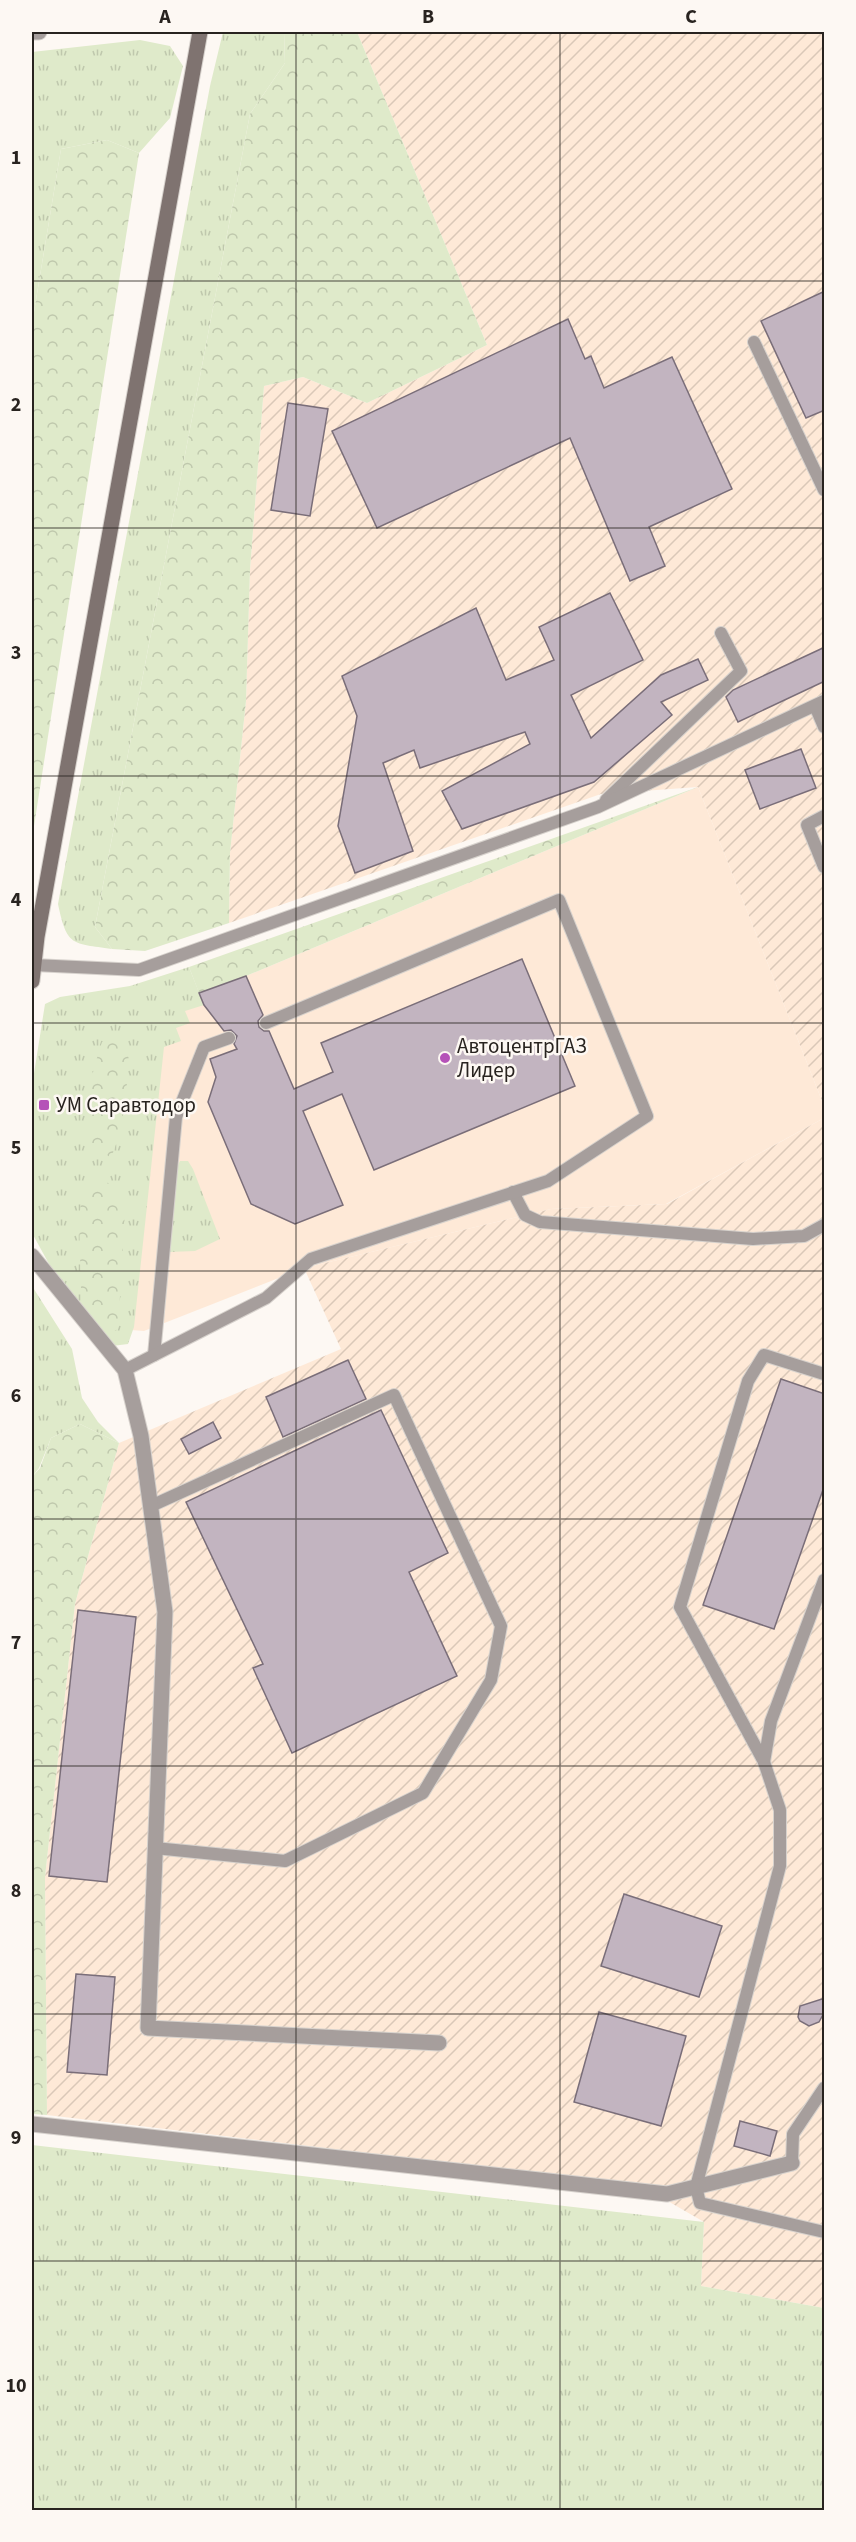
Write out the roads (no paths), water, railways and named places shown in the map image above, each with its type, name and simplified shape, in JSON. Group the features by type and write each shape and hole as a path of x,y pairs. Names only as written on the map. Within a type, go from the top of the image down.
{"main road":[{"path":"33,973 200,32"}],"street":[{"path":"32,33 39,32"},
{"path":"32,1256 125,1370 141,1437 165,1612 148,2028 439,2043"},
{"path":"32,2124 668,2194 792,2163"}],"lane":[{"path":"754,342 825,490"},
{"path":"598,807 741,671 721,633"},
{"path":"33,973 139,970 598,807 820,704 825,727"},
{"path":"825,816 807,825 825,867"},
{"path":"125,1370 266,1298 311,1259 548,1180 648,1116 558,900 266,1023"},
{"path":"154,1355 176,1117 204,1047 229,1038"},
{"path":"513,1192 525,1215 540,1222 753,1239 804,1236 825,1225"},
{"path":"825,1374 764,1355 748,1381 680,1607 764,1762 780,1810 780,1866 696,2187 700,2202 825,2232"},
{"path":"151,1506 394,1395 501,1626 491,1680 423,1793 285,1860 155,1848"},
{"path":"764,1762 771,1721 824,1580"},
{"path":"792,2163 793,2134 825,2088"}],"place":[{"name":"АвтоцентрГАЗ Лидер","path":"445,1058"},
{"name":"УМ Саравтодор","path":"44,1105"}]}
